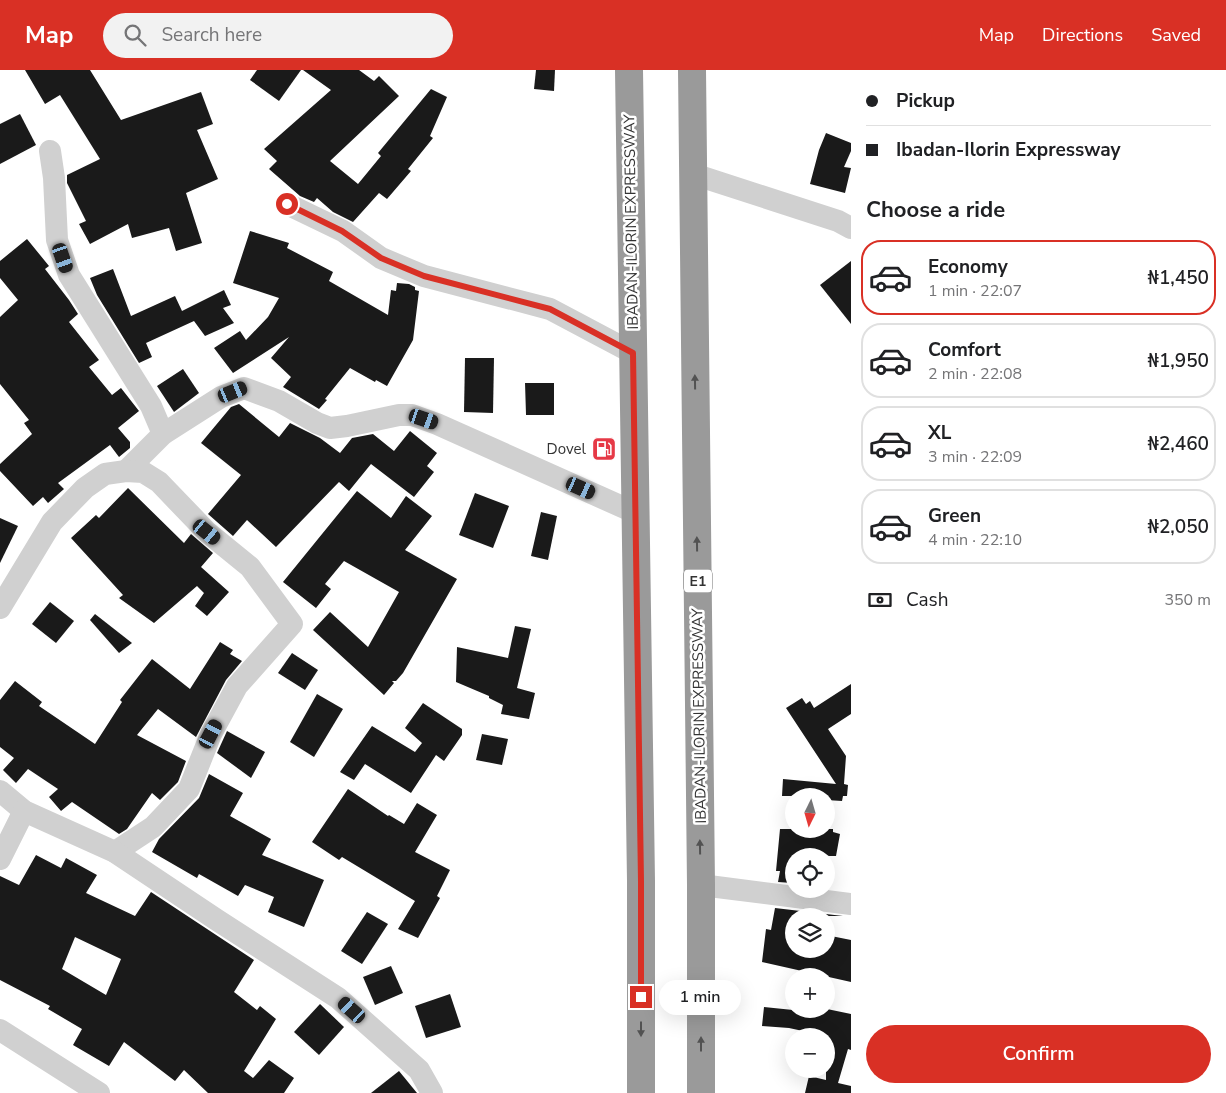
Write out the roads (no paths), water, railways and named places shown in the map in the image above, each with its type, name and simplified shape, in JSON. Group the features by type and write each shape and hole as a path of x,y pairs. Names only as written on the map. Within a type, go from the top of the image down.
{"highway":[{"name":"IBADAN-ILORIN EXPRESSWAY","path":"629,70 641,881 641,1093"},
{"name":"IBADAN-ILORIN EXPRESSWAY","path":"692,70 701,885 701,1093"}],"street":[{"path":"50,151 54,178 57,240 69,275 151,406 164,434"},
{"path":"693,174 838,221 851,228"},
{"path":"287,204 342,231 381,258 424,276 550,309 633,353"},
{"path":"126,470 164,434 222,397 244,388 279,401 330,428 400,415 412,415 437,424 636,513"},
{"path":"0,608 52,522 85,488 104,474 126,470 143,472 159,482 207,532 250,566 292,624 237,686 211,734 189,789 152,827 116,852"},
{"path":"0,791 24,811 116,852 338,998 419,1070 432,1093"},
{"path":"0,859 24,811"},
{"path":"701,885 851,904"},
{"path":"0,1030 99,1093"}],"place":[{"name":"Dovel","path":"604,449"}]}
